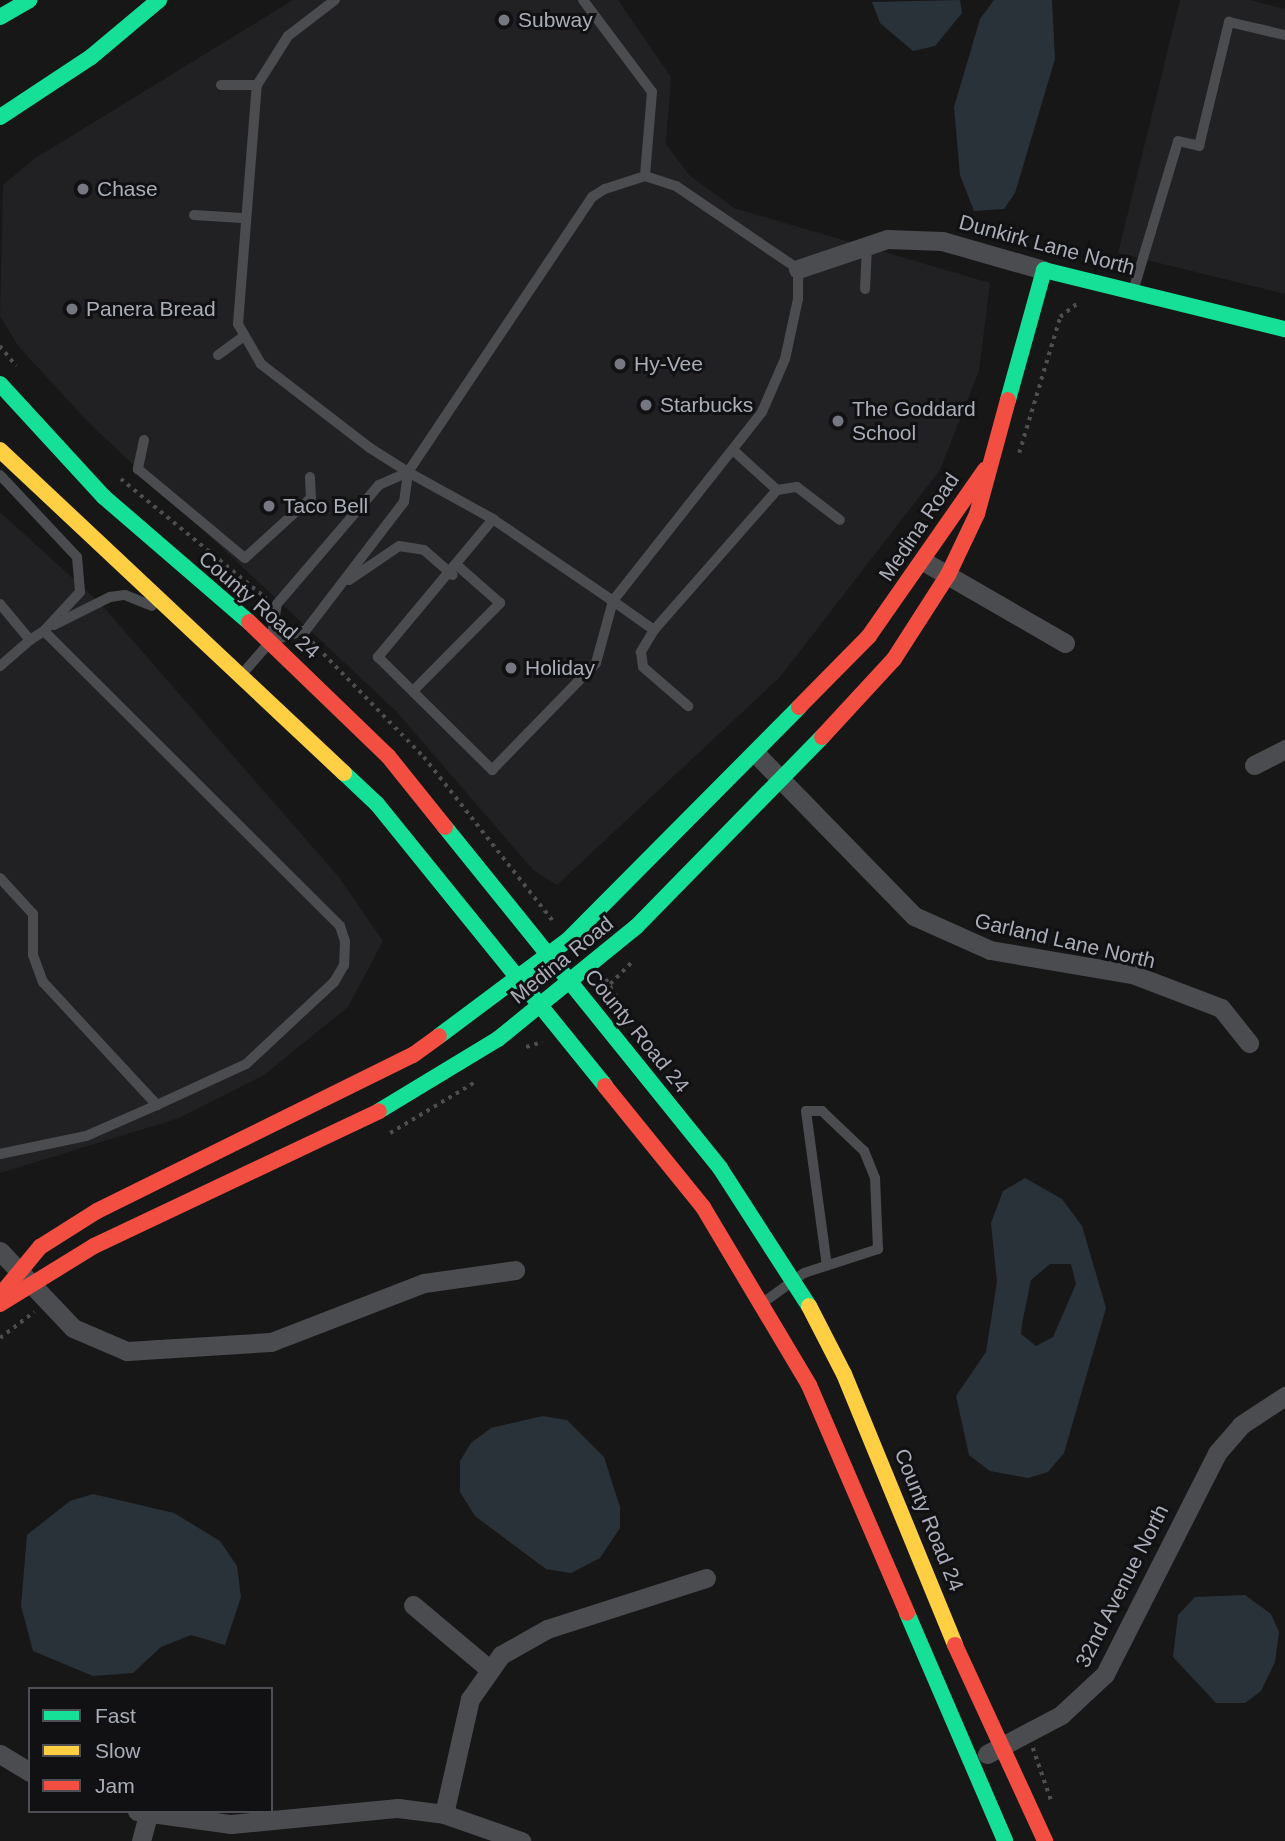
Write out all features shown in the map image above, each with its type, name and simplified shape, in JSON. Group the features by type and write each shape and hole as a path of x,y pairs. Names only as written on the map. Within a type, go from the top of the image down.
{"street":[{"path":"0,17 29,0"},
{"path":"24,78 158,0"},
{"path":"0,117 91,57 158,0"},
{"name":"Dunkirk Lane North","path":"798,269 887,239 942,241 1044,270 1285,329"},
{"name":"Medina Road","path":"0,1295 25,1278 356,1125 498,1040 636,927 784,781 894,659 948,575 977,514 987,468 1044,270"},
{"name":"County Road 24","path":"0,384 104,497 271,641 388,756 720,1168 794,1279 876,1447 997,1748 1045,1841"},
{"path":"0,450 166,612 242,675 377,804 542,1003 703,1207 764,1302 809,1385 970,1766 1005,1841"},
{"name":"Medina Road","path":"0,1304 25,1278 40,1247 97,1211 413,1055 520,979 757,755 869,636 987,468"},
{"path":"923,561 1065,643"},
{"path":"1254,765 1285,749"},
{"name":"Garland Lane North","path":"757,755 914,916 990,950 1132,974 1209,1003 1221,1008 1249,1043"},
{"path":"0,1251 25,1278 97,1343 152,1352 271,1342 424,1283 515,1270"},
{"name":"32nd Avenue North","path":"970,1766 997,1748 1061,1715 1105,1674 1217,1453 1241,1425 1285,1396"},
{"path":"444,1814 470,1699 489,1669 523,1639 706,1578"},
{"path":"413,1605 489,1669"},
{"path":"0,1754 28,1771"},
{"path":"150,1813 230,1824 354,1810 444,1814 521,1841"},
{"path":"142,1841 143,1813"}],"lane":[{"path":"335,0 288,36 257,85 242,218 241,338 261,364 408,472 493,519 654,630"},
{"path":"583,0 652,92 645,176"},
{"path":"1132,292 1178,141 1199,146 1228,22 1285,35"},
{"path":"221,85 257,85"},
{"path":"242,675 271,641 306,630 404,502 408,472 592,197 645,176 676,186 798,269 785,359 762,412 613,601 596,663 492,770 378,657 456,571 493,519"},
{"path":"194,215 242,218"},
{"path":"865,289 867,246"},
{"path":"218,355 241,338"},
{"path":"144,440 138,469 245,558 311,498 310,477"},
{"path":"733,450 777,490"},
{"path":"271,641 276,604 379,485 408,472"},
{"path":"0,475 77,557 80,592 44,631"},
{"path":"688,706 643,667 641,652 654,630 777,490 797,486 840,520"},
{"path":"340,586 399,546 425,550 500,603 412,691"},
{"path":"0,666 44,631 110,597 125,595 166,612"},
{"path":"0,604 30,640"},
{"path":"0,1154 86,1136 246,1063 334,982 344,965 345,942 340,926 44,631"},
{"path":"0,878 33,914 33,955 44,982 158,1105"},
{"path":"764,1302 794,1279 878,1249 875,1178 864,1151 841,1124 822,1111 806,1111 827,1266"}],"shaded area":[{"path":"293,0 618,0 671,77 666,144 689,175 734,208 990,283 979,371 940,470 780,677 557,885 533,870 397,712 90,424 19,347 0,316 3,185 34,159"},
{"path":"960,0 962,13 935,46 913,51 880,23 872,2"},
{"path":"994,0 1052,0 1055,59 1015,193 1004,209 974,211 960,175 954,107 980,19"},
{"path":"1180,0 1250,0 1285,9 1285,294 1118,253"},
{"path":"0,512 100,603 338,876 383,941 348,1007 264,1075 179,1118 0,1173"},
{"path":"1025,1178 1062,1199 1082,1226 1106,1308 1064,1453 1048,1472 1028,1478 990,1471 969,1455 956,1396 986,1352 997,1282 991,1223 1003,1191","holes":["1050,1264 1071,1264 1076,1284 1053,1337 1036,1346 1021,1334 1031,1280"]},
{"path":"543,1416 567,1420 604,1457 620,1507 620,1528 600,1558 571,1573 546,1569 475,1516 460,1492 460,1461 471,1443 491,1428"},
{"path":"93,1494 174,1513 220,1541 237,1566 241,1597 225,1645 191,1635 161,1647 133,1673 93,1676 33,1651 21,1606 27,1535 70,1501"},
{"path":"1245,1595 1271,1614 1279,1632 1275,1662 1261,1691 1245,1703 1216,1703 1173,1657 1178,1615 1195,1597"}],"traffic: fast":[{"path":"0,17 29,0"},
{"path":"0,117 91,57 159,0"},
{"path":"1008,400 1044,270 1285,329"},
{"path":"0,384 104,497 249,622"},
{"path":"439,1036 569,939 799,707"},
{"path":"379,1111 498,1039 636,927 822,737"},
{"path":"344,773 377,804 605,1086"},
{"path":"445,827 720,1168 809,1306"},
{"path":"907,1613 1005,1841"}],"traffic: slow":[{"path":"0,450 344,773"},
{"path":"809,1306 844,1374 955,1645"}],"traffic: jam":[{"path":"822,737 894,659 948,575 977,514 1008,400"},
{"path":"799,707 869,636 985,470"},
{"path":"249,622 388,756 445,827"},
{"path":"2,1293 40,1247 97,1211 413,1055 439,1036"},
{"path":"605,1086 703,1207 809,1385 907,1613"},
{"path":"0,1304 94,1246 379,1111"},
{"path":"955,1645 1045,1841"}],"place":[{"name":"Subway","path":"504,20"},
{"name":"Chase","path":"83,189"},
{"name":"Panera Bread","path":"72,309"},
{"name":"Hy-Vee","path":"620,364"},
{"name":"Starbucks","path":"646,405"},
{"name":"The Goddard School","path":"838,421"},
{"name":"Taco Bell","path":"269,506"},
{"name":"Holiday","path":"511,668"}]}
